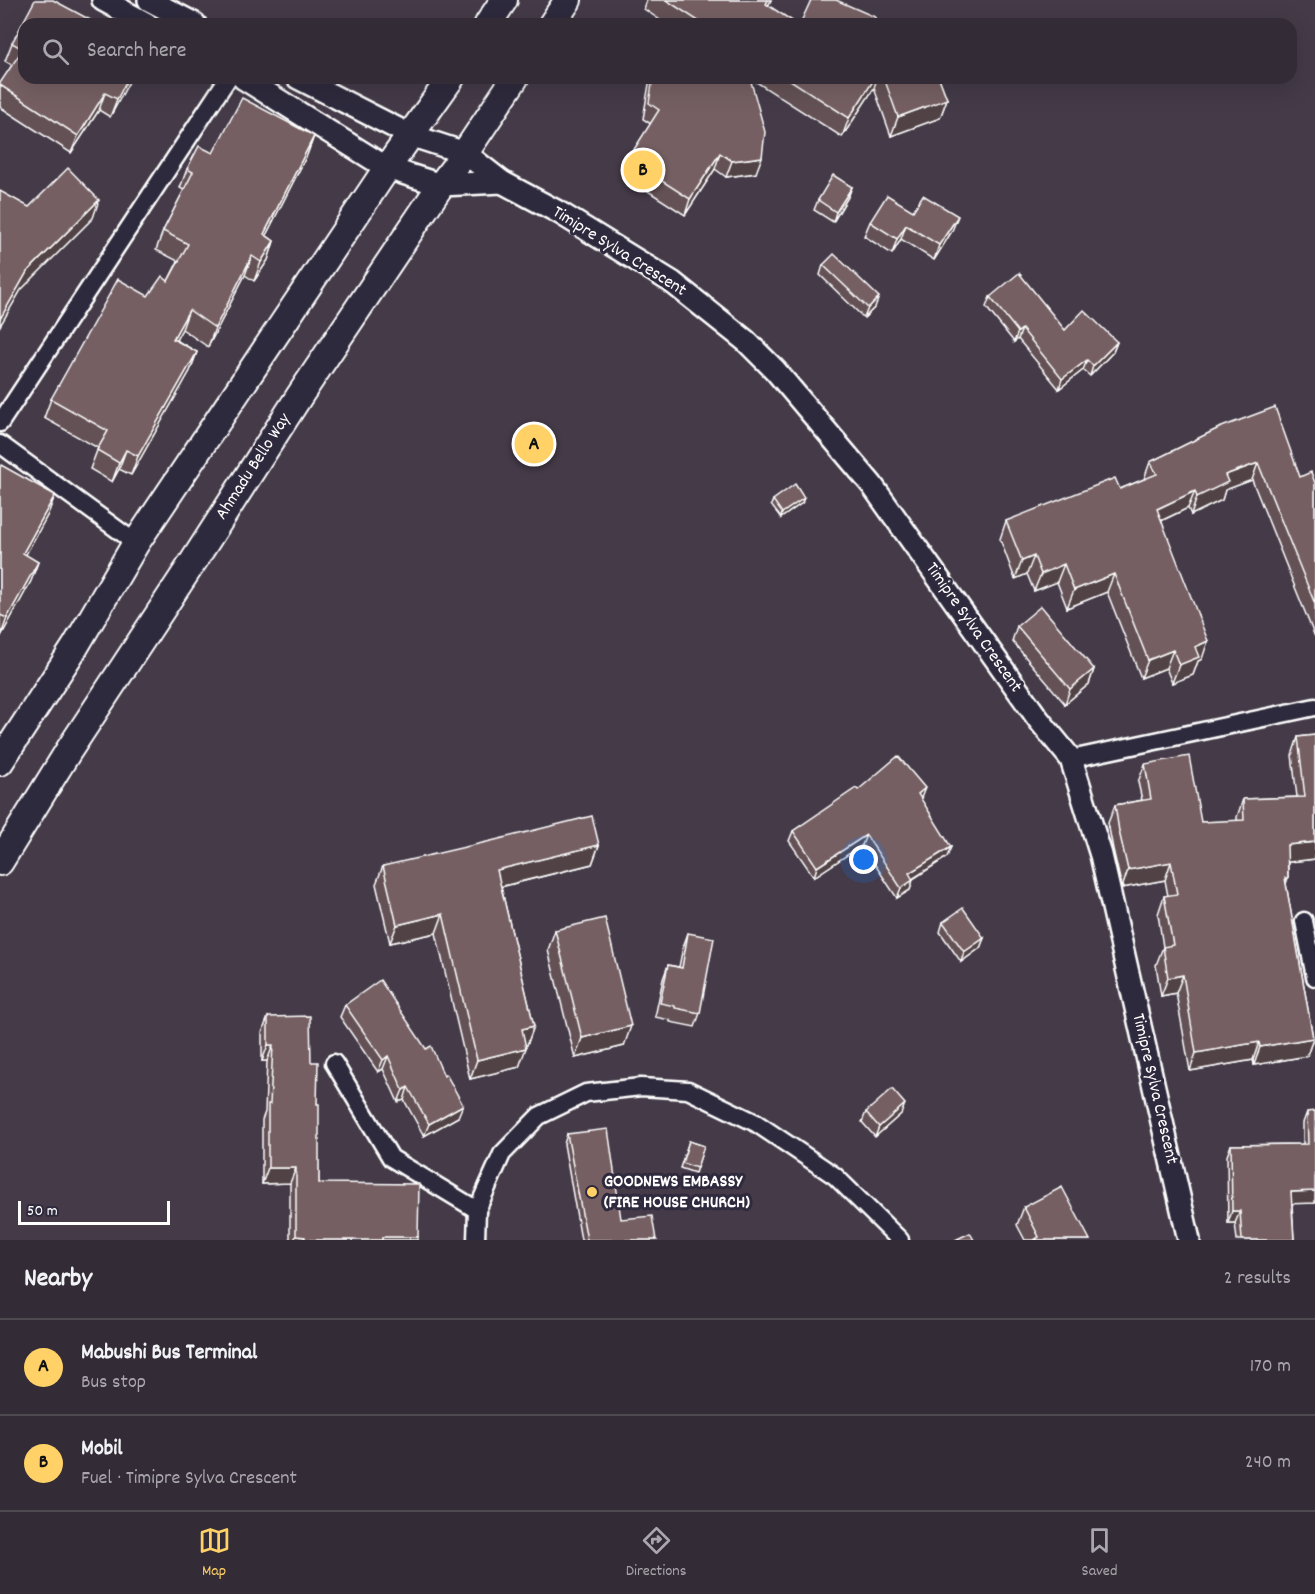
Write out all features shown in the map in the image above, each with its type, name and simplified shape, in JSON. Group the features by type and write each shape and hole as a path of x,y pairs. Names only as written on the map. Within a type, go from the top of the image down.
{"main road":[{"path":"492,18 504,0"},
{"path":"556,18 568,0"},
{"path":"0,762 75,647 135,543 387,168 447,84"},
{"name":"Ahmadu Bello Way","path":"0,862 69,750 300,395 511,84"}],"street":[{"path":"103,0 136,18"},
{"path":"150,0 184,18"},
{"path":"0,423 224,84"},
{"path":"253,84 387,168 441,185 502,182"},
{"name":"Timipre Sylva Crescent","path":"310,84 410,135 465,153 502,182 560,213 672,282 746,341 775,370 857,467 1039,720 1071,759 1101,855 1189,1240"},
{"path":"0,444 135,543"},
{"path":"1071,759 1315,707"},
{"path":"1304,921 1315,977"},
{"path":"334,1063 391,1158 477,1210"},
{"path":"476,1240 477,1210 502,1154 539,1116 586,1093 641,1087 688,1090 756,1123 835,1176 900,1240"}],"building":[{"path":"35,0 53,0 87,18 25,18"},
{"path":"666,0 768,0 766,4 788,18 694,18"},
{"path":"811,0 836,0 875,18 803,18"},
{"path":"18,32 18,46 12,43"},
{"path":"18,56 18,84 125,84 117,99 105,93 78,136 0,83"},
{"path":"652,84 752,84 765,132 762,157 732,161 720,153 690,199 628,159 659,110 649,103"},
{"path":"796,84 871,84 849,118"},
{"path":"886,84 941,84 947,99 898,117"},
{"path":"242,98 314,136 264,234 274,241 261,262 252,256 215,328 189,310 173,339 197,352 138,456 126,450 119,463 97,450 108,431 51,399 118,279 148,296 162,276 168,281 188,244 163,231 193,172 187,169 199,146 213,153"},
{"path":"68,168 99,200 27,272 0,319 0,191 29,207"},
{"path":"833,175 852,187 836,212 818,200"},
{"path":"887,195 913,211 923,195 958,216 939,245 906,225 897,239 870,222"},
{"path":"834,254 879,297 868,308 823,265"},
{"path":"1019,273 1065,330 1084,310 1117,342 1093,366 1087,360 1062,379 1022,329 1018,332 990,297"},
{"path":"1275,407 1300,477 1311,472 1315,483 1315,604 1258,463 1225,475 1228,482 1197,497 1195,491 1157,509 1208,641 1195,647 1199,657 1179,665 1173,650 1148,660 1114,574 1074,590 1064,564 1041,574 1034,556 1022,561 1006,521 1115,478 1120,489 1157,474 1150,462 1219,428"},
{"path":"1,465 55,495 23,553 38,562 7,618 0,615"},
{"path":"795,484 804,498 782,513 773,500"},
{"path":"1041,606 1094,669 1070,689 1017,626"},
{"path":"1315,735 1315,842 1287,845 1288,878 1285,878 1313,1038 1260,1047 1259,1042 1196,1053 1183,975 1168,978 1163,947 1173,945 1164,896 1177,894 1171,862 1128,870 1115,805 1151,799 1145,764 1189,756 1201,822 1244,820 1243,799 1305,797 1298,737"},
{"path":"898,756 925,788 918,794 951,847 909,873 913,880 901,888 866,835 817,867 793,831 856,788 858,790"},
{"path":"592,816 599,845 497,870 534,1026 522,1029 526,1048 477,1060 443,914 397,925 383,866"},
{"path":"963,908 984,938 964,952 943,922"},
{"path":"605,918 631,1026 582,1038 555,930"},
{"path":"688,933 714,938 700,1013 660,1003 668,965 682,968"},
{"path":"380,980 426,1049 431,1046 444,1076 446,1074 463,1105 429,1124 408,1087 403,1090 388,1056 383,1060 345,1005"},
{"path":"310,1016 311,1062 318,1062 319,1183 419,1184 418,1237 382,1237 382,1240 305,1240 305,1237 296,1236 296,1168 268,1168 268,1104 270,1104 273,1045 268,1045 268,1017"},
{"path":"892,1089 905,1104 879,1127 866,1112"},
{"path":"1315,1111 1315,1191 1291,1192 1294,1240 1242,1240 1240,1211 1232,1211 1231,1145 1308,1144 1307,1112"},
{"name":"GOODNEWS EMBASSY (FIRE HOUSE CHURCH)","path":"608,1129 621,1219 652,1216 656,1240 587,1240 567,1134"},
{"path":"689,1141 704,1146 697,1168 682,1163"},
{"path":"1062,1187 1090,1240 1034,1240 1039,1237 1024,1207"},
{"path":"970,1233 974,1240 955,1240"}],"place":[{"name":"Mobil","path":"643,170"},
{"name":"Mabushi Bus Terminal","path":"534,444"},
{"name":"GOODNEWS EMBASSY (FIRE HOUSE CHURCH)","path":"592,1192"}]}
